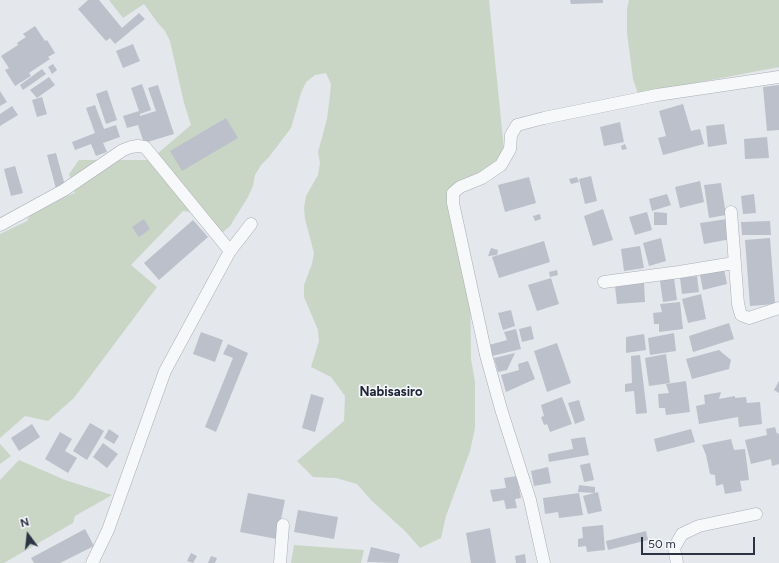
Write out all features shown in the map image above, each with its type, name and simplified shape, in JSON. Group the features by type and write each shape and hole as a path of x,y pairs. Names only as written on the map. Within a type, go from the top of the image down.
{"street":[{"path":"544,563 530,500 486,355 453,203 453,192 460,187 482,178 501,165 510,149 511,135 517,125 657,95 779,77"},
{"path":"0,225 64,190 124,150 138,146 145,147 230,251"},
{"path":"731,212 738,304 742,315 749,318 779,308"},
{"path":"92,563 108,530 165,371 230,251 251,224"},
{"path":"604,282 734,263"},
{"path":"677,563 674,548 682,534 699,526 756,514"},
{"path":"280,563 283,525"}],"green space":[{"path":"109,0 489,0 506,170 458,189 454,212 470,281 471,359 475,382 475,428 470,451 446,516 441,538 420,548 405,531 372,501 357,484 336,478 313,477 297,461 344,421 345,396 331,377 311,367 319,341 318,330 304,297 304,285 312,264 314,253 305,219 304,208 306,196 318,175 320,163 318,152 327,119 331,84 326,73 315,75 306,82 301,93 291,128 261,165 255,175 253,186 248,197 230,226 222,233 203,214 183,211 131,265 157,287 74,398 48,421 25,416 0,438 0,234 27,221 34,207 75,193 69,174 79,160 150,160 191,125 184,103 170,41 165,31 144,4 123,18"},
{"path":"629,0 779,0 779,67 638,94 633,79 627,33 627,9"},
{"path":"0,444 11,456 0,464"},
{"path":"19,460 65,480 112,495 75,516 73,523 4,563 0,563 0,480"},
{"path":"294,545 364,550 361,563 291,563"}],"building":[{"path":"88,0 99,0 122,28 139,13 145,19 115,44 110,38 106,41 78,9"},
{"path":"570,0 603,0 603,3 571,4"},
{"path":"35,26 45,41 47,40 55,53 48,57 50,59 29,73 31,76 15,86 5,70 9,68 1,56 18,45 17,43 26,37 23,34"},
{"path":"133,44 140,61 123,68 116,51"},
{"path":"53,64 57,70 52,74 48,67"},
{"path":"42,69 46,74 23,90 20,85"},
{"path":"49,77 55,85 37,98 30,90"},
{"path":"142,84 151,110 140,114 140,116 156,111 148,88 158,85 174,134 144,143 138,125 127,128 123,116 139,111 131,88"},
{"path":"779,85 779,130 767,131 763,87"},
{"path":"107,90 117,120 106,124 96,94"},
{"path":"0,91 7,102 0,106"},
{"path":"42,97 47,114 37,117 32,100"},
{"path":"683,104 691,131 700,129 704,144 663,155 658,138 666,136 659,111"},
{"path":"95,105 104,129 116,125 120,137 103,143 107,152 96,156 91,144 75,150 72,142 95,133 86,108"},
{"path":"12,106 18,115 0,126 0,114"},
{"path":"226,118 238,138 182,171 170,151"},
{"path":"620,122 624,142 604,146 600,127"},
{"path":"724,124 727,144 708,147 706,126"},
{"path":"767,137 769,158 745,159 744,139"},
{"path":"625,144 627,149 622,150 621,146"},
{"path":"56,153 65,186 56,189 47,155"},
{"path":"15,166 23,193 11,196 4,169"},
{"path":"591,176 597,201 585,204 579,179"},
{"path":"529,177 536,203 505,212 498,185"},
{"path":"577,177 579,182 571,184 569,179"},
{"path":"700,181 704,202 680,208 675,187"},
{"path":"721,183 726,215 709,218 704,185"},
{"path":"667,194 671,205 652,211 649,199"},
{"path":"754,194 756,213 743,214 741,196"},
{"path":"603,209 613,240 593,246 584,216"},
{"path":"647,212 652,230 635,235 629,217"},
{"path":"654,212 667,213 667,225 654,225"},
{"path":"540,214 541,219 535,221 533,216"},
{"path":"144,219 150,229 139,237 132,227"},
{"path":"727,219 731,239 704,244 700,223"},
{"path":"193,220 208,237 159,280 144,263"},
{"path":"770,221 771,235 742,235 741,222"},
{"path":"661,238 666,261 649,266 643,243"},
{"path":"770,238 775,304 750,306 745,240"},
{"path":"544,241 550,262 499,278 492,257"},
{"path":"640,246 644,268 624,271 621,249"},
{"path":"491,248 498,250 497,255 488,256"},
{"path":"724,269 727,284 703,290 700,275"},
{"path":"557,270 558,275 550,277 549,272"},
{"path":"697,276 699,292 682,294 680,278"},
{"path":"551,278 559,304 537,311 528,285"},
{"path":"674,278 677,300 663,302 660,281"},
{"path":"644,283 645,302 617,304 615,286"},
{"path":"701,294 706,319 688,323 682,299"},
{"path":"680,302 683,329 659,332 659,324 654,324 653,313 662,312 660,304"},
{"path":"511,310 515,326 503,330 498,313"},
{"path":"729,323 734,339 693,352 689,336"},
{"path":"531,326 534,339 522,342 519,329"},
{"path":"516,329 521,349 492,356 489,345 507,340 504,332"},
{"path":"201,332 223,340 215,362 193,354"},
{"path":"674,333 676,351 650,355 648,338"},
{"path":"644,334 646,350 626,353 626,337"},
{"path":"557,343 571,383 547,392 534,351"},
{"path":"228,344 248,353 216,432 205,427 233,358 223,354"},
{"path":"719,350 731,360 729,369 692,379 686,359"},
{"path":"515,353 507,370 498,372 494,358"},
{"path":"666,354 670,383 649,386 645,358"},
{"path":"640,355 647,413 636,414 634,391 625,392 625,384 632,383 631,356"},
{"path":"528,361 535,379 506,392 501,375 519,370 518,364"},
{"path":"686,381 690,412 666,415 665,408 659,408 658,394 669,393 666,384"},
{"path":"779,381 779,393 774,390"},
{"path":"721,392 719,399 735,396 735,398 746,397 747,403 760,402 762,424 739,427 738,417 699,424 696,406 705,404 704,395"},
{"path":"311,394 324,398 315,432 302,428"},
{"path":"562,397 572,424 550,432 547,424 544,425 541,417 544,416 541,405"},
{"path":"579,400 585,420 575,424 568,403"},
{"path":"90,423 104,431 87,460 73,451"},
{"path":"32,424 40,437 19,451 11,438"},
{"path":"775,427 777,434 779,433 779,464 772,466 771,459 751,464 745,440 767,435 766,429"},
{"path":"109,429 119,436 114,444 104,438"},
{"path":"691,429 695,442 657,452 654,439"},
{"path":"60,432 72,439 65,451 77,458 68,473 45,459"},
{"path":"585,437 589,455 549,462 548,454 573,449 571,439"},
{"path":"731,439 734,450 745,449 749,480 740,481 742,491 725,494 723,484 716,486 715,475 710,474 702,445"},
{"path":"103,443 118,454 107,468 93,457"},
{"path":"590,463 594,480 584,482 580,465"},
{"path":"548,467 551,483 534,486 531,471"},
{"path":"517,476 521,498 515,499 517,508 506,509 504,500 493,502 490,490 506,488 504,478"},
{"path":"579,485 595,487 595,493 578,492"},
{"path":"598,492 602,511 588,514 583,496"},
{"path":"248,493 285,500 277,539 240,532"},
{"path":"579,493 583,515 559,518 558,512 545,514 543,498"},
{"path":"298,510 338,517 334,539 294,532"},
{"path":"603,525 605,550 587,552 586,546 578,547 578,539 583,538 582,527"},
{"path":"490,528 496,563 471,563 466,533"},
{"path":"85,529 94,546 60,563 34,563 31,558"},
{"path":"646,531 648,540 608,550 606,541"},
{"path":"371,547 400,554 398,563 367,562"},
{"path":"191,553 197,556 193,563 187,561"},
{"path":"525,554 526,563 516,563 515,556"},
{"path":"211,556 217,558 215,563 208,563"}],"district":[{"name":"Nabisasiro","path":"391,392"}]}
